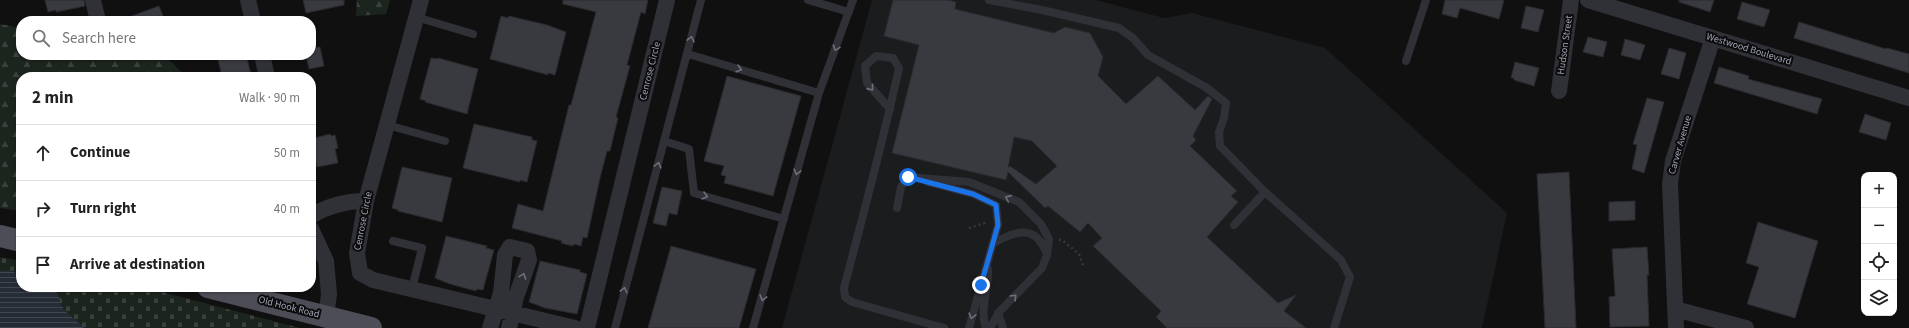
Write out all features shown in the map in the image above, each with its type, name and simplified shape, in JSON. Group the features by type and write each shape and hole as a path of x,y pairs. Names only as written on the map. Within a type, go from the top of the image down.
{"main road":[{"path":"0,236 16,240"},
{"name":"Old Hook Road","path":"228,292 371,328"}],"street":[{"path":"93,0 97,16"},
{"path":"248,0 252,16"},
{"name":"Cenrose Circle","path":"421,0 366,201 356,253 360,273 373,280 496,309 510,320 575,328"},
{"name":"Cenrose Circle","path":"587,328 667,0"},
{"name":"Hudson Street","path":"1559,91 1571,0"},
{"name":"Westwood Boulevard","path":"1588,0 1909,98"},
{"name":"Carver Avenue","path":"1676,328 1670,184 1673,161 1713,38"},
{"path":"263,60 266,72"},
{"path":"316,213 325,208 349,201 366,201"},
{"path":"316,240 326,261 329,294 326,317"},
{"path":"490,328 501,293 505,254 510,247 527,251 529,260 516,297 510,320"},
{"path":"1675,309 1746,328"}],"lane":[{"path":"615,328 701,0"},
{"path":"808,0 849,12"},
{"path":"753,328 819,92 853,0"},
{"path":"989,0 1042,10 1119,28 1133,38 1148,55 1207,88 1226,104 1224,118 1219,132 1220,146 1265,192 1341,260 1350,277 1334,328"},
{"path":"1406,61 1426,0"},
{"path":"416,17 473,34"},
{"path":"688,54 819,92"},
{"path":"890,108 867,83 865,66 876,56 893,58 899,68 890,108 844,288 844,297 852,302 944,328"},
{"path":"387,125 445,141"},
{"path":"664,142 689,149 694,193 784,219"},
{"path":"897,208 901,187 908,177"},
{"path":"908,177 969,182 1019,202 1041,224 1049,239 1047,255 1042,268 998,313 990,328"},
{"path":"908,177 973,194 996,205 998,225 969,328"},
{"path":"1234,225 1265,192"},
{"path":"994,243 1008,235 1020,232 1032,235 1042,242 1047,255"},
{"path":"393,241 422,248 412,289"},
{"path":"986,328 983,319 988,282 988,262"},
{"path":"998,313 1003,328"}],"path":[{"path":"1049,239 1062,240 1079,254 1084,268"}],"shaded area":[{"path":"872,0 1096,0 1164,18 1192,13 1325,48 1507,213 1482,328 782,328"},
{"path":"10,270 16,273 16,292 56,292 64,309 84,328 0,328 0,271"}],"green space":[{"path":"357,0 390,0 386,14 356,16"},
{"path":"0,24 16,27 16,60 169,60 182,72 16,72 16,210 0,208"},
{"path":"0,257 16,260 16,292 162,292 300,328 0,328"}],"building":[{"path":"45,0 84,0 85,6 56,12 56,10 48,12"},
{"path":"303,0 344,0 344,5 306,13"},
{"path":"563,0 648,0 645,14 641,12 627,65 630,66 616,117 618,118 610,151 607,151 600,178 587,238 583,237 581,246 561,243 562,241 512,228 518,204 543,211 569,105 571,105 596,12 563,4"},
{"path":"893,0 948,0 956,2 955,9 1054,33 1065,27 1090,33 1103,57 1098,76 1126,104 1158,76 1195,110 1208,96 1212,99 1193,136 1196,140 1190,146 1237,191 1231,196 1238,202 1207,237 1278,303 1296,295 1284,311 1306,328 1167,328 1156,317 1161,311 1093,246 1102,238 1088,223 1080,232 1048,206 1045,208 1008,172 1006,180 892,153 919,45 884,36","holes":["1014,137 1032,141 1057,166 1036,184 1010,166 1008,168"]},
{"path":"1445,0 1504,0 1499,19 1460,8 1457,18 1442,14"},
{"path":"1679,0 1714,0 1710,12 1679,2"},
{"path":"1742,2 1770,10 1764,27 1737,19"},
{"path":"159,6 163,16 132,16"},
{"path":"1526,6 1544,10 1538,32 1521,28"},
{"path":"501,16 508,18 509,16 547,25 566,32 555,75 548,73 548,75 490,59"},
{"path":"1799,22 1886,49 1909,54 1909,73 1794,38"},
{"path":"1588,37 1607,42 1603,57 1583,52"},
{"path":"1625,39 1645,45 1640,60 1621,55"},
{"path":"316,47 320,47 324,66 309,69 307,60 316,60"},
{"path":"1669,48 1686,53 1679,79 1661,74"},
{"path":"431,58 438,58 478,69 467,114 425,102 426,101 420,99"},
{"path":"218,60 247,60 250,72 221,72"},
{"path":"1515,62 1539,68 1534,86 1511,78"},
{"path":"1719,67 1749,76 1748,79 1822,99 1817,114 1714,83"},
{"path":"727,76 801,96 773,196 724,183 726,176 721,175 724,166 704,161"},
{"path":"1647,98 1664,102 1644,173 1632,169 1637,145 1633,144"},
{"path":"1865,114 1891,123 1886,140 1859,132"},
{"path":"474,124 532,137 532,140 537,141 527,182 520,180 520,182 463,168"},
{"path":"330,134 331,136 335,135 338,148 335,149 338,163 317,167 316,138"},
{"path":"402,167 452,178 442,222 398,211 392,208"},
{"path":"1569,172 1576,328 1545,328 1537,174"},
{"path":"662,187 682,191 677,215 669,213 666,226 653,223"},
{"path":"1635,201 1635,220 1609,221 1609,202"},
{"path":"1758,222 1818,241 1795,318 1747,304 1759,267 1746,263"},
{"path":"446,236 487,246 486,248 494,250 483,290 477,289 476,291 435,278"},
{"path":"671,246 756,269 739,328 648,328"},
{"path":"1647,247 1649,275 1647,275 1649,326 1610,327 1609,297 1615,296 1612,249"},
{"path":"540,261 580,270 580,272 587,274 577,314 545,308 529,302"}],"route":[{"path":"908,177 973,194 996,205 998,225 981,285"}]}
